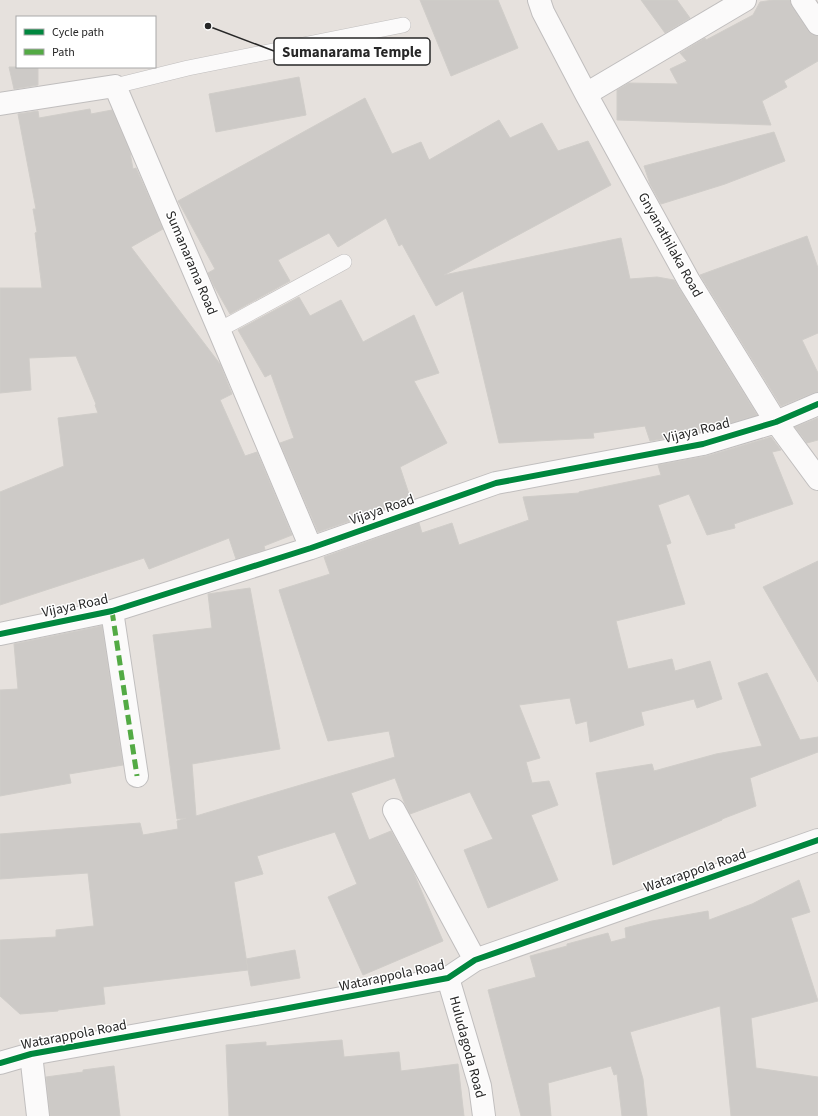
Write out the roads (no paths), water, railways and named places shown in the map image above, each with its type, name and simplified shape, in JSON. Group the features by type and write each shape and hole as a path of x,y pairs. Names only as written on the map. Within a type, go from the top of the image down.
{"street":[{"name":"Gnyanathilaka Road","path":"539,0 543,12 586,94 689,280 776,422 818,479"},
{"path":"586,94 745,0"},
{"path":"802,0 818,24"},
{"path":"0,104 115,86"},
{"name":"Sumanarama Road","path":"115,86 311,548"},
{"name":"Vijaya Road","path":"0,634 112,611 311,548 496,483 703,444 776,422 818,404"},
{"path":"112,611 137,776"},
{"path":"394,810 475,960"},
{"name":"Watarappola Road","path":"0,1063 31,1054 448,978 475,960 818,840"},
{"name":"Huludagoda Road","path":"448,978 480,1086 484,1116"},
{"path":"31,1054 38,1116"}],"lane":[{"path":"115,86 188,68 403,25"},
{"path":"219,330 344,262"}],"place":[{"name":"Sumanarama Temple","path":"208,26"}]}
